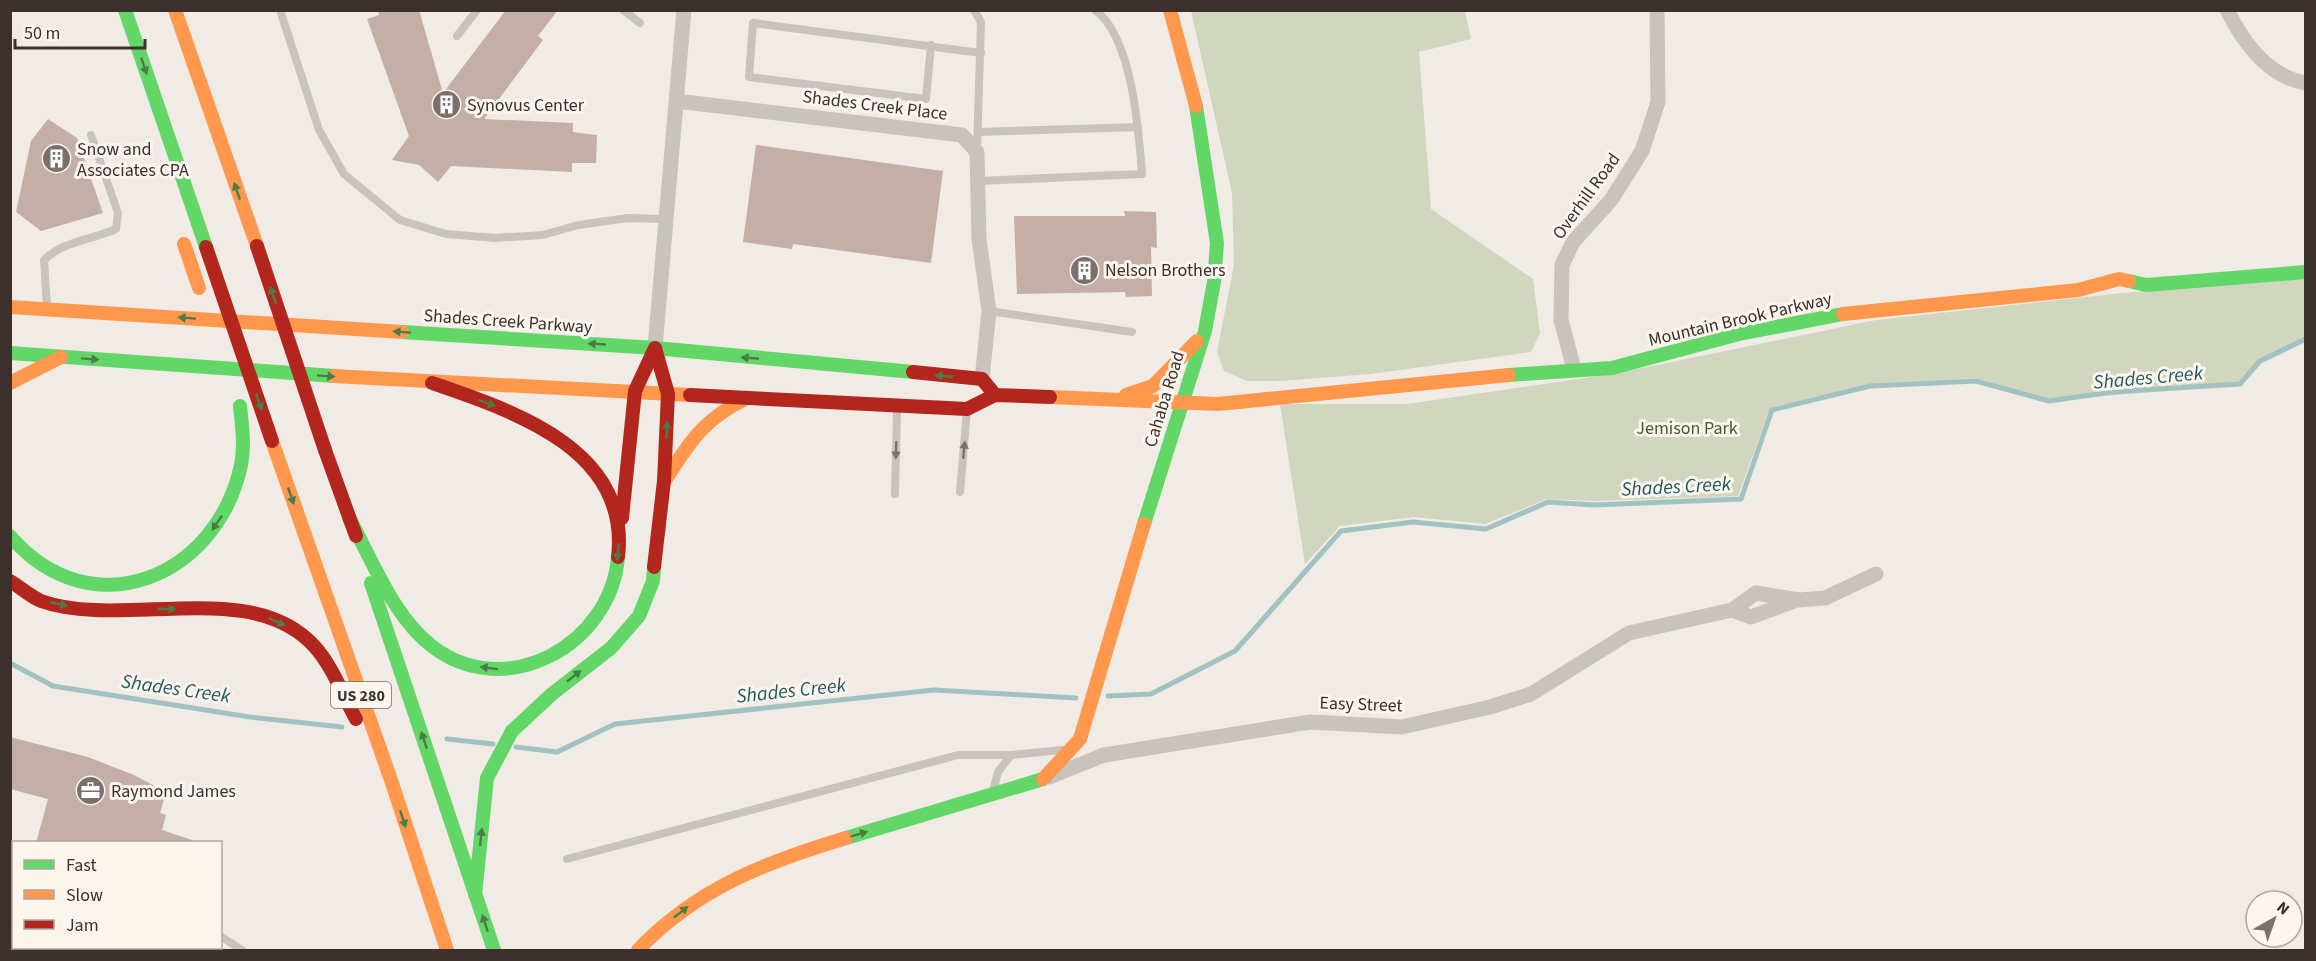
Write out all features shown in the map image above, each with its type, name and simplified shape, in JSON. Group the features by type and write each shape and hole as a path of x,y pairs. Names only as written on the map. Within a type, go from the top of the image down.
{"main road":[{"path":"124,10 124,51"},
{"name":"US 280","path":"124,10 391,780 447,951"},
{"name":"US 280","path":"175,10 350,518 494,951"},
{"name":"Cahaba Road","path":"1043,779 1080,739 1205,331 1214,282 1217,243 1198,114 1170,10"},
{"path":"182,239 214,331"},
{"name":"Mountain Brook Parkway","path":"1182,402 1218,404 1574,369 1612,368 1739,334 1860,311 2078,290 2119,279 2146,285 2306,272"},
{"name":"Shades Creek Parkway","path":"10,307 655,348 982,379"},
{"path":"1111,400 1153,386 1169,372 1205,331"},
{"path":"350,518 401,609 420,636 447,657 463,663 501,670 527,666 557,655 585,633 615,584 635,391 655,348"},
{"path":"476,895 488,778 512,731 552,694 611,648 639,616 648,598 657,565 668,394 655,348"},
{"path":"10,536 41,565 83,583 114,585 155,578 178,567 195,552 220,520 232,494 241,465 243,436 236,396 221,352"},
{"path":"10,353 432,383 635,391 967,409 996,394 1182,402"},
{"path":"10,383 61,357"},
{"path":"982,379 996,394"},
{"path":"432,383 517,414 573,450 607,487 621,528"},
{"path":"664,481 707,421 721,409 747,398"},
{"path":"10,581 41,600 83,609 220,610 271,618 296,632 314,646 391,780"},
{"path":"638,951 648,938 699,898 783,857 1043,779"}],"street":[{"path":"655,348 664,219 671,178 684,10"},
{"name":"Overhill Road","path":"1574,369 1561,320 1562,265 1573,242 1611,200 1642,151 1658,102 1657,10"},
{"path":"2227,10 2254,54 2295,81 2306,82"},
{"name":"Shades Creek Place","path":"676,101 962,135 977,152"},
{"path":"977,152 979,239 989,311 982,379"},
{"name":"Easy Street","path":"1043,779 1104,755 1310,722 1402,727 1490,707 1531,694 1629,633 1732,610 1756,593 1799,600 1826,598 1876,574"}],"lane":[{"path":"280,10 319,130 344,174 400,220 446,234 495,238 543,235 578,225 628,218 664,219"},
{"path":"457,36 477,10"},
{"path":"623,10 640,23"},
{"path":"974,10 981,22 977,152"},
{"path":"978,181 1142,174 1138,127 1127,72 1115,35 1095,10"},
{"path":"931,45 926,99 749,77 753,23 931,45 981,53"},
{"path":"978,132 1138,127"},
{"path":"47,309 44,260 56,248 97,238 116,229 118,213 91,135"},
{"path":"989,311 1132,332"},
{"path":"895,494 897,405"},
{"path":"960,492 967,409"},
{"path":"567,859 958,755 1011,755 1070,750"},
{"path":"995,794 993,787 998,772 1011,755"},
{"path":"222,937 242,951"}],"green space":[{"path":"1191,11 1465,11 1471,39 1419,52 1431,209 1533,279 1540,333 1531,352 1370,374 1281,381 1247,381 1224,371 1217,352 1234,265 1232,193"},
{"name":"Jemison Park","path":"2305,279 2305,339 2260,361 2240,384 2049,401 1976,378 1870,384 1770,408 1738,496 1594,501 1547,499 1485,524 1414,517 1340,526 1305,564 1280,404 1408,404 1618,373 1876,320 2122,293"}],"building":[{"name":"Synovus Center","path":"378,10 419,10 443,93 506,10 558,10 538,36 543,40 484,119 573,123 573,132 597,135 596,163 572,163 572,172 451,166 438,182 419,165 392,160 409,136 367,19 379,15"},
{"name":"Snow and Associates CPA","path":"48,119 77,138 103,213 41,231 16,212 31,141"},
{"path":"756,145 943,171 931,263 793,244 792,249 743,242"},
{"name":"Nelson Brothers","path":"1124,211 1156,212 1157,248 1151,247 1152,296 1126,297 1125,292 1017,294 1014,216 1125,216"},
{"name":"Raymond James","path":"10,737 88,757 134,775 166,792 160,813 166,815 162,830 192,841 37,841 48,799 10,789"}],"waterway":[{"name":"Shades Creek","path":"1108,696 1151,694 1235,651 1341,531 1413,522 1486,529 1548,502 1594,505 1741,499 1772,410 1870,386 1976,381 2049,401 2112,392 2240,384 2260,361 2306,339"},
{"name":"Shades Creek","path":"10,663 53,686 250,717 342,727"},
{"name":"Shades Creek","path":"516,747 557,752 615,724 934,690 1076,698"},
{"name":"Shades Creek","path":"447,739 493,744"}],"traffic: fast":[{"path":"125,10 206,247"},
{"path":"1144,524 1205,331 1214,282 1217,243 1196,106"},
{"path":"2129,281 2146,285 2306,272"},
{"path":"1509,375 1612,368 1739,334 1843,314"},
{"path":"402,332 655,348 913,372"},
{"path":"10,353 334,376"},
{"path":"10,536 42,565 77,580 112,585 147,578 179,562 206,537 228,504 242,458 243,436 240,406"},
{"path":"349,518 395,604 419,635 433,647 462,663 492,669 522,666 551,656 576,638 597,616 611,588 618,557"},
{"path":"475,895 487,778 512,731 552,694 611,648 639,616 653,581 654,567"},
{"path":"371,583 494,950"},
{"path":"846,838 1043,779"}],"traffic: slow":[{"path":"175,10 257,246"},
{"path":"1170,10 1196,106"},
{"path":"184,244 199,288"},
{"path":"1843,314 2078,290 2119,279 2129,281"},
{"path":"10,307 402,332"},
{"path":"1126,395 1153,386 1197,341"},
{"path":"10,383 61,357"},
{"path":"1050,397 1218,404 1509,375"},
{"path":"334,376 690,395"},
{"path":"666,479 691,442 709,422 747,398"},
{"path":"272,441 391,780 447,950"},
{"path":"1043,779 1080,739 1144,524"},
{"path":"638,950 684,910 734,880 788,857 846,838"}],"traffic: jam":[{"path":"257,246 325,450"},
{"path":"206,247 272,441"},
{"path":"622,518 635,391 655,348"},
{"path":"654,567 664,481 668,394 655,348"},
{"path":"913,372 982,379 995,395"},
{"path":"432,383 530,422 560,440 586,462 606,488 617,520 618,557"},
{"path":"690,395 967,409 995,395 1050,397"},
{"path":"325,450 356,536"},
{"path":"10,581 41,601 73,608 222,609 257,614 288,626 315,647 321,655 356,719"}],"place":[{"name":"Synovus Center","path":"446,105"},
{"name":"Snow and Associates CPA","path":"56,159"},
{"name":"Nelson Brothers","path":"1084,270"},
{"name":"Raymond James","path":"90,791"}]}
